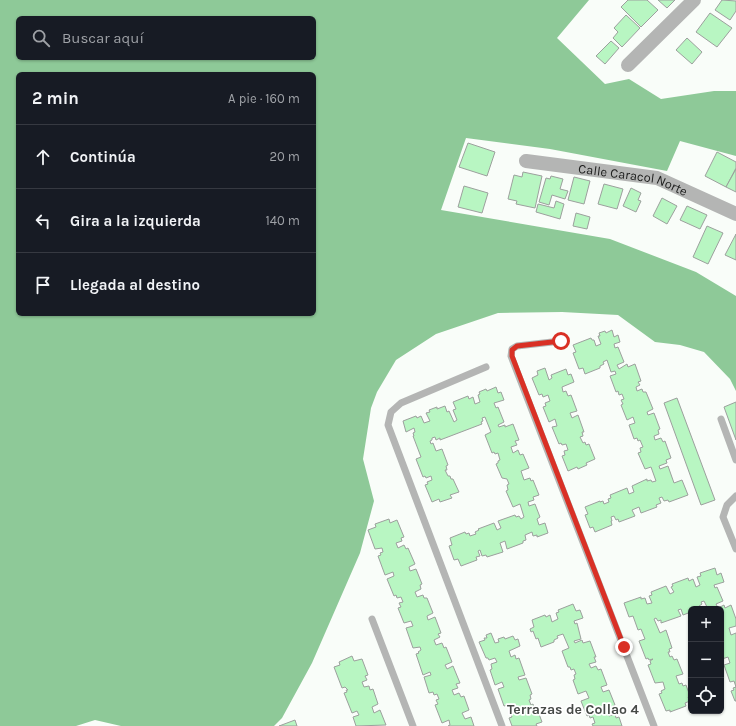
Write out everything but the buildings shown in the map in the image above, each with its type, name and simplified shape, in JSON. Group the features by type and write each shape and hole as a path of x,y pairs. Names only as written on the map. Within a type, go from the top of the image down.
{"street":[{"path":"628,65 694,0"},
{"name":"Calle Caracol Norte","path":"526,161 657,178 736,214"}],"lane":[{"path":"561,341 517,346 512,350 512,356 654,726"},
{"path":"486,367 401,403 391,412 388,425 502,726"},
{"path":"721,419 736,460"},
{"path":"736,496 727,505 723,517 736,549"},
{"path":"372,619 413,726"}],"green space":[{"path":"0,0 589,0 557,38 605,84 629,79 661,99 714,91 736,91 736,156 680,141 667,171 550,149 466,138 441,210 610,239 696,272 736,296 736,391 730,379 704,352 680,345 655,342 618,315 562,312 498,313 436,334 396,360 377,392 371,408 363,459 374,501 360,553 312,663 282,718 274,726 121,726 95,720 76,726 0,726"}],"district":[{"name":"Terrazas de Collao 4","path":"573,709"}],"route":[{"path":"561,341 517,346 514,347 511,353 624,647"}]}
